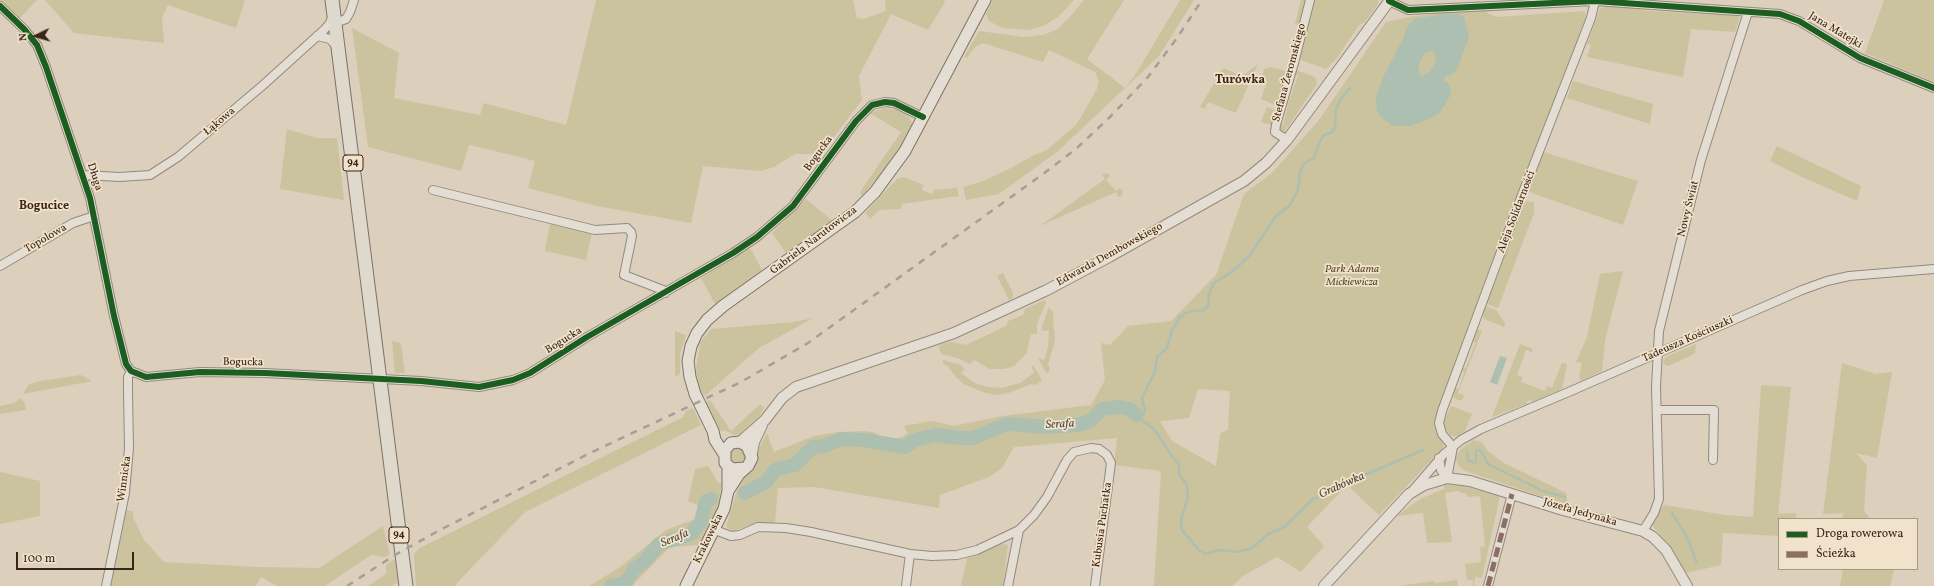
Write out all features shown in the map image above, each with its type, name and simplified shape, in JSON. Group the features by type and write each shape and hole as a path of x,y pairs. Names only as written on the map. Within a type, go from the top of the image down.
{"main road":[{"name":"Gabriela Narutowicza","path":"713,431 695,394 690,377 688,361 691,346 697,332 707,320 723,306 855,212 875,192 905,151 985,0"},
{"name":"94","path":"334,12 406,586"},
{"path":"713,431 747,446 752,453 750,462 745,468 736,470 728,466 724,454 715,440 713,431"},
{"path":"724,454 728,446 737,442"},
{"name":"Krakowska","path":"686,586 715,530 724,509 728,491 728,466"},
{"name":"Krakowska","path":"728,491 745,468"}],"street":[{"path":"334,12 346,19 354,0"},
{"name":"Stefana Żeromskiego","path":"1287,140 1275,132 1310,0"},
{"name":"Jana Matejki","path":"1389,1 1408,10 1595,1 1789,16 1860,58 1934,88"},
{"name":"Edwarda Dembowskiego","path":"752,453 754,442 765,420 782,398 796,387 960,330 1047,290 1244,181 1266,163 1287,140 1389,1"},
{"name":"Aleja Solidarności","path":"1453,447 1442,434 1439,423 1487,290 1591,18 1595,1"},
{"name":"Długa","path":"0,6 24,29 37,45 84,175 94,216 114,316 125,360 131,371"},
{"name":"Łąkowa","path":"84,175 119,177 150,175 178,156 218,124 317,36 330,23 334,12"},
{"name":"Nowy Świat","path":"1642,531 1654,513 1659,499 1657,410 1658,331 1701,160 1748,12"},
{"path":"317,36 330,39 338,48"},
{"name":"Bogucka","path":"131,371 146,377 200,372 264,373 380,379 479,387 513,380 530,373 587,337 740,249 784,214 803,193 856,121 869,107 878,103 894,103 923,117"},
{"path":"432,190 595,230 627,228 631,232 632,236 624,275 663,290 665,293"},
{"name":"Topolowa","path":"0,266 73,223 94,216"},
{"name":"Tadeusza Kościuszki","path":"1324,586 1409,494 1439,458 1453,447 1493,424 1802,290 1827,281 1857,275 1934,269"},
{"name":"Winnicka","path":"106,586 124,493 129,448 128,377 131,371"},
{"path":"1657,410 1714,410 1713,460"},
{"name":"Edwarda Dembowskiego","path":"737,442 765,420"},
{"path":"1447,478 1453,447"},
{"name":"Kubusia Puchatka","path":"1019,530 1047,497 1067,460 1074,452 1091,448 1099,449 1107,455 1111,463 1095,586"},
{"path":"1439,458 1441,470 1447,478"},
{"name":"Tadeusza Kościuszki","path":"1409,494 1424,485 1447,478"},
{"name":"Józefa Jedynaka","path":"1447,478 1460,479 1642,531 1653,537 1666,550 1687,586"},
{"path":"1488,586 1512,494"},
{"path":"715,530 731,536 740,535 758,527 786,528 811,532 910,554 932,556 958,555 977,550 1019,530"},
{"path":"1008,586 1019,530"},
{"path":"906,586 910,554"}],"green space":[{"path":"0,0 37,0 18,20"},
{"path":"45,0 245,0 236,28 168,5 162,17 164,43 74,33"},
{"path":"596,0 853,0 857,18 864,19 886,11 885,0 944,0 945,2 928,30 891,14 859,76 862,100 821,154 795,154 774,167 761,171 703,166 691,223 597,206 528,188 535,161 487,149 469,145 461,171 368,147 352,28 399,53 394,98 480,115 484,103 566,125"},
{"path":"993,0 1074,0 1058,17 1043,26 1029,30 1002,28 989,21 986,14"},
{"path":"1084,0 1124,0 1087,59 1125,88 1058,151 999,194 966,200 963,187 981,182 1047,150 1077,124 1097,89 1099,81 1095,72 1049,50 1043,62 983,43 975,47 967,58 964,57 979,31 1024,37 1043,35 1056,30 1070,17"},
{"path":"1180,0 1194,0 1159,56 1125,88 1137,72"},
{"path":"1301,0 1307,0 1300,26 1295,24"},
{"path":"1312,0 1378,0 1378,4 1364,23 1360,24 1336,59 1326,69 1298,59"},
{"path":"1884,0 1934,0 1934,82 1865,53"},
{"path":"1607,5 1650,11 1737,15 1739,19 1735,32 1691,29 1683,77 1587,57 1591,45 1587,44 1600,9"},
{"name":"Park Adama Mickiewicza","path":"1484,9 1489,14 1497,17 1584,11 1587,18 1438,432 1444,447 1379,515 1347,485 1307,527 1324,546 1301,572 1277,557 1243,576 1232,586 1154,586 1161,471 1114,465 1117,438 1014,447 1002,468 989,477 940,495 939,508 814,487 778,488 775,522 750,525 733,531 726,527 739,484 767,433 774,452 814,436 838,432 864,431 873,432 887,439 899,438 908,434 904,426 932,421 953,426 1003,416 1091,405 1105,380 1101,343 1110,345 1128,326 1171,321 1216,275 1244,194 1272,173 1319,120 1386,22 1414,16","holes":["1198,389 1230,391 1228,429 1220,434 1216,466 1172,441 1160,421 1189,418"]},
{"path":"1258,64 1236,113 1208,102 1205,109 1200,107 1223,68 1242,76"},
{"path":"1271,67 1289,72 1278,106 1261,99 1267,82 1261,79 1264,69"},
{"path":"1296,71 1315,77 1317,84 1285,131 1281,131 1278,128 1278,123 1283,125 1289,101 1298,76 1293,75"},
{"path":"1573,81 1653,104 1650,124 1567,98"},
{"path":"1267,107 1276,111 1271,125 1261,122"},
{"path":"884,108 897,110 909,116 912,124 888,166 862,196 860,192 901,132 870,113"},
{"path":"287,129 317,138 337,138 344,200 280,189"},
{"path":"1777,146 1861,186 1857,201 1770,161"},
{"path":"1543,152 1638,181 1623,225 1529,192"},
{"path":"1106,173 1110,175 1106,180 1116,191 1121,188 1123,192 1121,196 1118,197 1116,192 1040,226 1105,179 1102,174"},
{"path":"904,177 924,185 922,190 932,194 934,190 957,188 959,196 902,204 901,209 880,210 870,219 865,213 897,179"},
{"path":"806,199 833,221 786,253 772,233"},
{"path":"1527,201 1534,202 1534,213 1498,308 1486,304 1523,206"},
{"path":"550,223 592,233 586,260 545,251"},
{"path":"748,248 752,251 762,270 715,304 701,278"},
{"path":"1623,271 1605,340 1602,371 1581,381 1579,376 1582,363 1576,362 1587,337 1600,274"},
{"path":"1003,273 1013,293 1013,297 1009,300 997,276"},
{"path":"1045,300 1046,303 1037,324 1037,334 1031,334 1026,354 1014,366 1004,369 990,369 974,360 970,364 960,359 942,354 940,351 939,345 951,342 966,345 1006,326 1008,321 1023,315 1025,309"},
{"path":"1485,306 1496,310 1505,323 1504,327 1484,319 1483,313"},
{"path":"1049,307 1054,314 1055,341 1048,364 1050,369 1047,374 1038,358 1044,360 1048,347 1049,330 1042,331 1042,326"},
{"path":"813,318 759,348 707,394 701,397 696,370 700,343 711,329 794,322"},
{"path":"1476,329 1482,331 1458,393 1464,395 1462,400 1458,400 1454,398 1454,389 1459,388 1464,373 1462,369 1466,368 1475,344 1473,339"},
{"path":"675,331 686,335 680,354 680,374 675,377"},
{"path":"392,341 401,343 405,373 395,373"},
{"path":"1520,344 1533,349 1532,352 1526,350 1517,375 1523,377 1521,382 1545,391 1547,386 1552,388 1562,363 1567,364 1562,389 1532,402 1531,400 1526,402 1527,404 1492,417"},
{"path":"1696,344 1695,353 1690,356 1668,366 1663,363 1665,358 1670,355"},
{"path":"943,360 961,365 965,369 961,373 975,383 987,387 1001,388 1020,383 1035,372 1031,367 1033,365 1042,380 1036,385 1031,384 1009,393 997,395 985,393 964,384 955,376 948,366 943,364"},
{"path":"1842,363 1876,374 1892,372 1877,458 1856,453 1867,465 1864,510 1869,518 1842,518 1844,513 1823,514"},
{"path":"81,375 92,381 23,394 28,385 40,381"},
{"path":"1761,385 1791,387 1778,514 1796,513 1796,518 1778,518 1778,536 1723,533 1721,565 1686,573 1672,549 1651,524 1664,505 1725,515 1753,517"},
{"path":"20,398 25,403 26,410 0,414 0,406 14,403"},
{"path":"710,400 731,431 760,404 764,408 756,422 754,421 740,434 734,435 724,430 722,432 713,420 704,403"},
{"path":"1451,406 1472,414 1465,431 1456,437 1450,435 1444,427 1444,421"},
{"path":"693,408 701,425 525,512 456,584 457,586 416,586 414,554 420,548 683,417 686,411"},
{"path":"1474,440 1482,442 1488,451 1502,462 1566,493 1568,505 1465,471 1458,465 1455,457 1462,448"},
{"path":"738,448 744,450 746,456 744,462 738,464 732,462 730,456 732,450"},
{"path":"708,466 719,484 722,482 718,509 701,545 670,547 632,586 589,586 619,568 666,530 695,519 699,506 688,501 695,469"},
{"path":"0,472 40,481 40,516 0,524"},
{"path":"1455,483 1500,496 1482,578 1475,577 1474,585 1478,586 1473,586 1473,580 1467,580 1465,564 1481,562 1480,547 1485,546 1480,496 1467,497 1466,493 1460,493 1459,491 1445,493 1452,542 1427,543 1423,513 1396,516 1420,499 1444,489 1444,484"},
{"path":"124,510 133,511 133,517 144,540 164,562 258,567 319,568 383,526 390,554 385,557 371,555 325,586 277,586 261,577 256,586 111,586"},
{"path":"1002,544 1008,545 1003,586 961,586 967,558"},
{"path":"395,559 398,583 391,586 368,586 386,574 386,565"},
{"path":"1843,570 1894,570 1890,586 1840,586"},
{"path":"1457,577 1458,586 1398,586 1434,581 1434,583 1457,580"}],"shaded area":[{"path":"1443,14 1459,14 1464,17 1469,37 1458,67 1452,75 1445,76 1444,81 1450,85 1451,92 1447,102 1439,113 1425,121 1409,126 1393,126 1383,119 1377,110 1376,97 1385,73 1404,37 1406,29 1414,19","holes":["1432,51 1436,55 1434,65 1428,73 1421,76 1418,69 1421,59 1426,52"]},
{"path":"1500,356 1507,358 1497,385 1490,382"}],"waterway":[{"name":"Serafa","path":"1136,415 1143,415 1145,411 1142,398 1155,372 1157,357 1167,348 1172,330 1180,317 1187,312 1204,310 1209,305 1208,296 1214,283 1233,271 1250,255 1276,216 1290,205 1298,190 1300,172 1304,163 1314,158 1320,141 1324,135 1332,132 1335,127 1336,109 1342,97 1350,88"},
{"name":"Serafa","path":"745,493 766,482 775,470 795,465 813,447 824,446 842,439 864,440 905,447 915,440 936,435 973,438 1007,424 1047,427 1078,425 1090,421 1102,409 1120,407 1130,409 1136,415"},
{"name":"Grabówka","path":"1138,417 1154,429 1173,458 1179,464 1179,475 1187,485 1188,497 1181,520 1182,530 1198,549 1205,554 1219,550 1237,552 1252,548 1268,534 1283,528 1313,499 1326,494 1334,488 1423,450"},
{"name":"Grabówka","path":"1467,452 1468,460 1474,463 1476,461 1476,450 1479,450 1482,452 1488,464 1543,491 1565,497"},
{"name":"Serafa","path":"611,586 625,584 634,569 643,563 659,544 691,534 701,522 706,501 711,499"},
{"name":"Grabówka","path":"1672,513 1687,537 1697,563"}],"railway":[{"path":"347,586 395,555 440,530 590,453 741,382 808,343 1077,148 1111,116 1148,77 1177,38 1202,0"}],"marked path":[{"path":"1488,586 1512,494"}],"cycle path":[{"path":"1390,0 1389,1 1408,10 1595,1 1780,14 1799,21 1860,58 1934,88"},
{"path":"0,6 24,29 37,45 46,67 90,198 114,316 126,364 131,371 146,377 200,372 265,373 421,381 479,387 513,380 530,373 587,337 733,253 757,237 793,206 856,121 872,105 885,102 894,103 923,117"}],"district":[{"name":"Turówka","path":"1240,81"},
{"name":"Bogucice","path":"44,207"}]}
